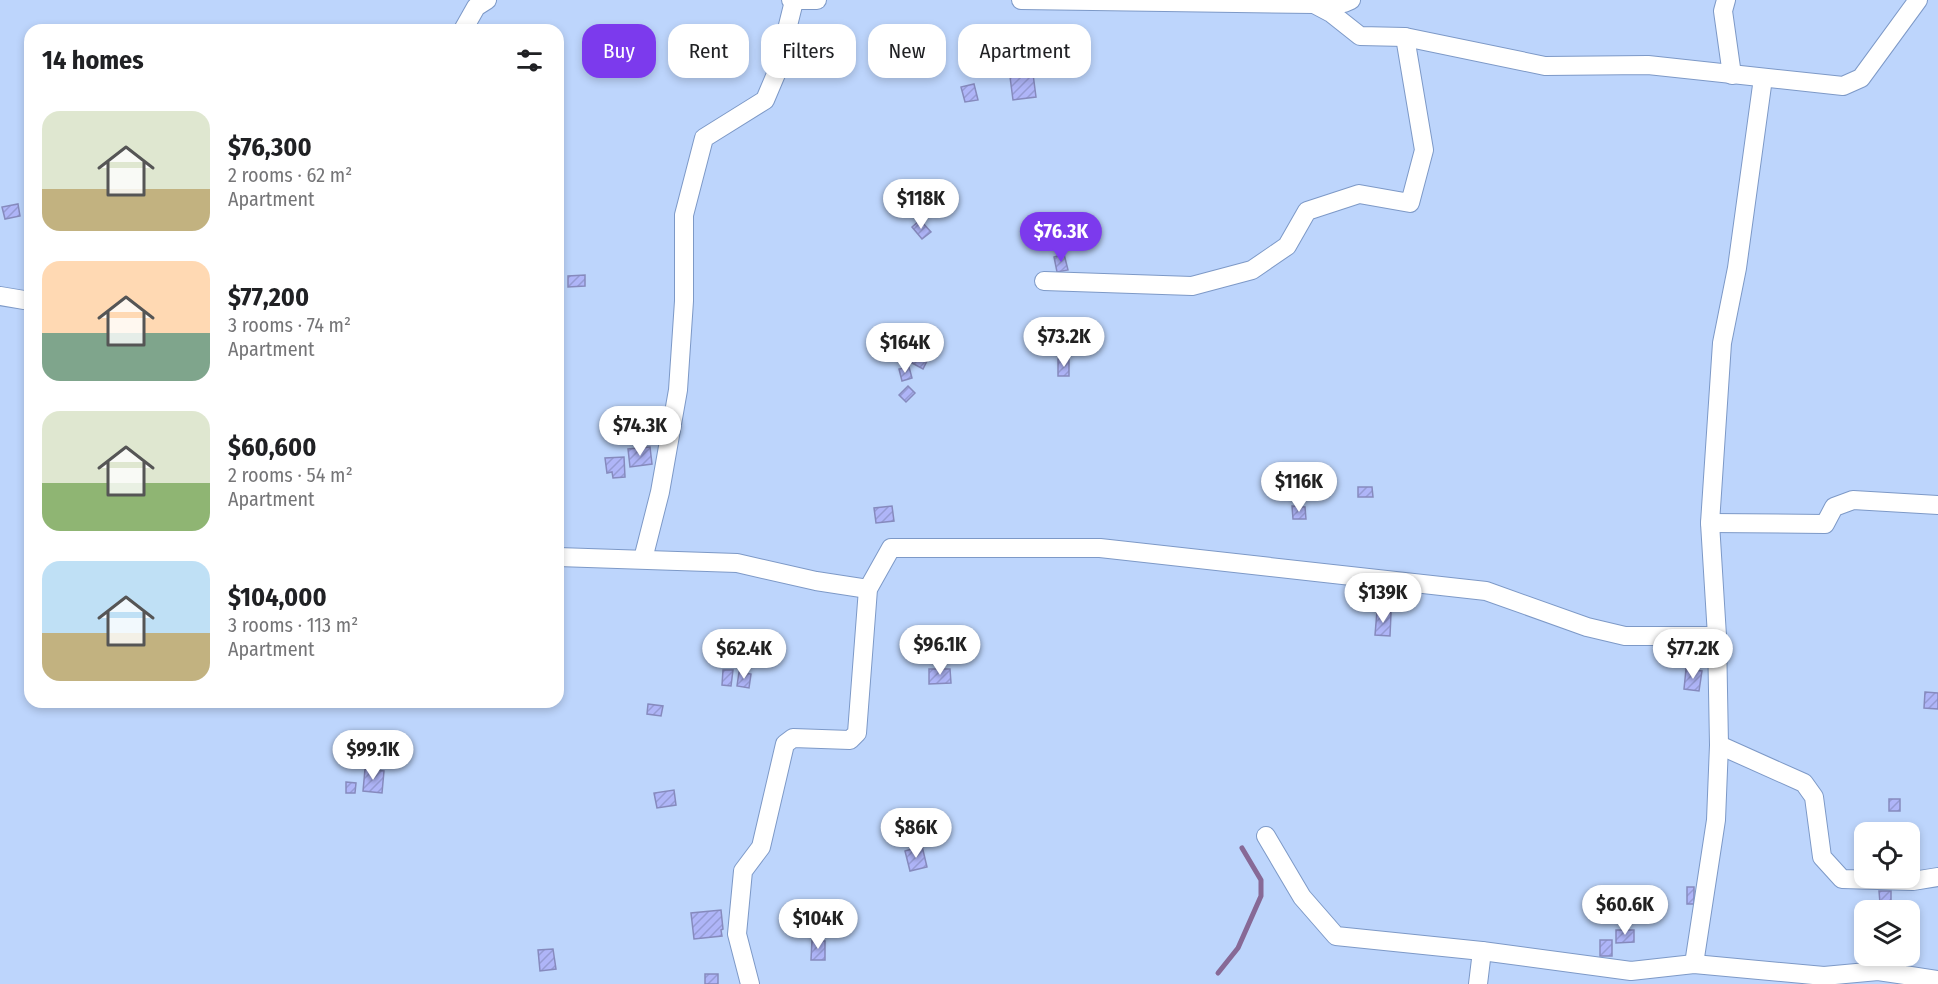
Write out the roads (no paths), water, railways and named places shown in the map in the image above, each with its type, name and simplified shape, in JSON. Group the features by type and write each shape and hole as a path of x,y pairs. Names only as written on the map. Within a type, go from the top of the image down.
{"street":[{"path":"467,24 476,7 488,0"},
{"path":"643,559 660,492 678,390 684,301 684,215 704,138 765,100 776,74 793,1 817,0"},
{"path":"1021,0 1314,4 1344,3 1351,0"},
{"path":"1726,0 1723,11 1732,75"},
{"path":"1314,4 1331,13 1360,36 1405,37 1545,66 1648,65 1843,86 1861,78 1918,0"},
{"path":"1044,280 1192,286 1252,270 1287,246 1307,212 1359,194 1410,203 1424,150 1405,37"},
{"path":"1694,964 1716,820 1719,745 1717,636 1710,523 1722,343 1737,268 1763,78"},
{"path":"0,296 24,300"},
{"path":"1710,523 1825,524 1834,507 1853,500 1938,505"},
{"path":"750,984 736,934 743,871 761,847 785,744 793,738 850,740 857,733 868,589 891,548 1100,548 1486,591 1587,627 1625,636 1717,636"},
{"path":"564,557 737,563 816,581 868,589"},
{"path":"1719,745 1804,783 1814,797 1822,857 1842,879 1913,881 1938,877"},
{"path":"1266,836 1302,897 1336,936 1482,951 1631,970 1694,964 1823,980 1878,971 1938,980"},
{"path":"1479,984 1482,951"}],"waterway":[{"path":"1218,973 1238,948 1261,896 1261,880 1242,848"}]}
